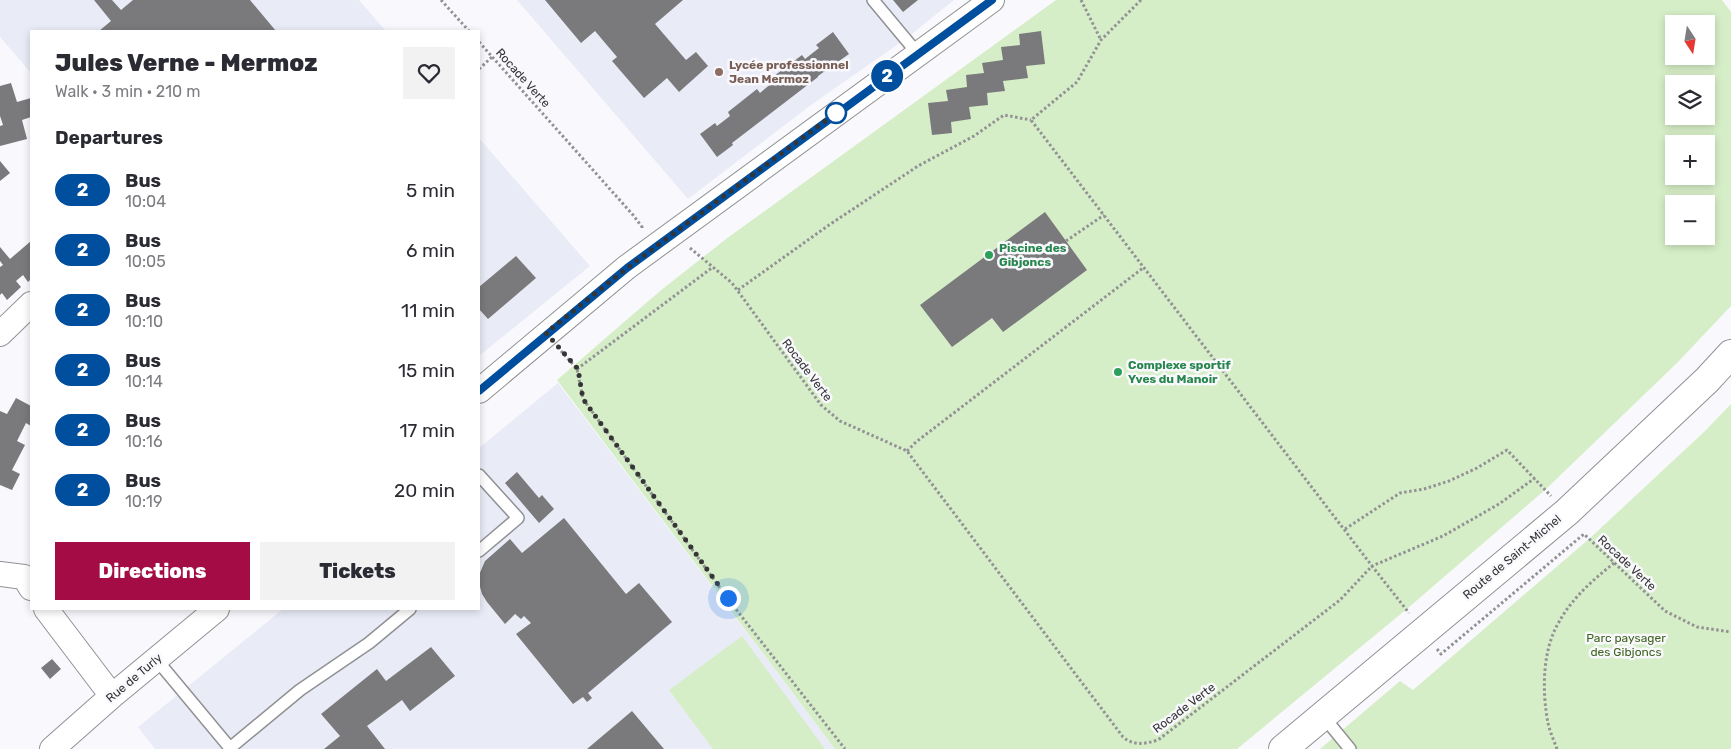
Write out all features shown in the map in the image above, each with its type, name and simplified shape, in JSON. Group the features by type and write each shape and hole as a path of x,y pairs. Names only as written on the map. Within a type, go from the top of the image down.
{"street":[{"path":"480,390 546,333 627,268 992,0"},
{"path":"0,334 30,305"},
{"name":"Route de Saint-Michel","path":"1283,749 1567,512 1707,380 1731,354"},
{"path":"0,574 29,576"},
{"path":"47,610 112,696"},
{"name":"Rue de Turly","path":"52,749 112,696 216,610"}],"lane":[{"path":"873,0 918,54"},
{"path":"480,476 518,518 480,550"},
{"path":"156,659 230,748 300,690 369,643 409,610"},
{"path":"1322,716 1350,749"}],"path":[{"path":"441,0 468,30"},
{"path":"1081,0 1101,40"},
{"path":"1030,120 1077,82 1101,40 1141,0"},
{"name":"Rocade Verte","path":"480,43 633,215 642,227 642,235"},
{"path":"480,68 492,57"},
{"path":"738,290 829,225 918,166 974,136 1004,115 1030,120 1104,214 1143,268 1372,566 1444,536 1499,504 1535,478"},
{"path":"1066,241 1104,214"},
{"name":"Rocade Verte","path":"685,252 691,248 732,282 821,405 840,421 907,451 1123,737 1129,742 1148,743 1158,740 1340,600 1372,566 1441,654 1584,534 1665,611 1696,627 1731,632"},
{"path":"578,369 713,267"},
{"path":"907,451 916,442 1143,268"},
{"path":"546,333 578,369 583,399 728,598 845,749"},
{"path":"1345,529 1400,493 1424,489 1449,481 1477,468 1507,450 1567,512"},
{"path":"1557,749 1548,724 1545,697 1549,647 1558,622 1576,598 1614,563"}],"shaded area":[{"path":"0,0 359,0 385,30 30,30 30,72 0,37"},
{"name":"Lycée professionnel Jean Mermoz","path":"517,0 954,0 907,38 811,105 688,199"},
{"path":"480,139 590,266 480,355"},
{"path":"558,383 835,749 155,749 138,727 282,610 480,610 480,447"}],"green space":[{"name":"Complexe sportif Yves du Manoir","path":"1056,0 1722,0 1731,12 1731,306 1677,363 1545,490 1408,608 1237,749 835,749 557,380 660,291 726,239"},
{"name":"Parc paysager des Gibjoncs","path":"1731,404 1731,749 1320,749 1400,681 1413,690 1589,539 1704,432"},
{"path":"742,636 825,749 713,749 669,690"}],"building":[{"path":"94,0 112,0 121,10 133,0 250,0 275,30 100,30 111,21"},
{"path":"545,0 683,0 655,24 686,60 696,52 708,66 679,92 667,78 644,98 612,61 617,57 595,31 581,43"},
{"path":"893,0 918,0 903,12"},
{"path":"1041,31 1045,64 1026,66 1028,78 1003,81 1005,91 987,93 988,105 969,107 971,119 951,122 952,133 932,135 928,103 948,101 946,90 967,87 966,75 984,73 982,63 1003,60 1001,47 1020,45 1019,34"},
{"path":"833,32 849,54 732,143 733,145 717,157 700,134 715,123 717,126 730,116 728,112 757,89 760,93 773,82 770,79 802,55 805,59 819,48 816,45"},
{"path":"11,83 17,102 30,98 30,117 22,120 27,139 0,146 0,126 3,125 0,116 0,86"},
{"path":"0,161 10,173 0,181"},
{"path":"1045,212 1087,270 1003,332 992,318 952,347 920,305"},
{"path":"30,242 30,280 28,282 23,275 16,281 21,287 7,300 2,293 0,295 0,267 3,265 0,261 0,247 10,259"},
{"path":"516,256 536,278 488,319 480,310 480,286"},
{"path":"16,398 30,405 30,425 26,423 17,441 25,445 12,470 20,474 12,490 0,485 0,411 7,414"},
{"path":"517,472 539,498 542,495 554,509 539,523 505,483"},
{"path":"564,518 626,594 639,583 672,622 588,693 592,698 587,702 583,697 573,704 516,634 531,623 524,616 521,619 515,614 505,624 482,594 480,573 485,561 510,539 522,553"},
{"path":"431,647 455,676 410,711 402,700 367,726 385,749 324,749 340,736 321,714 377,669 386,681"},
{"path":"52,659 61,669 50,679 41,668"},
{"path":"632,711 664,749 587,749"}],"bus line":[{"name":"2","path":"480,390 546,333 627,268 992,0"}],"place":[{"name":"Lycée professionnel Jean Mermoz","path":"719,72"},
{"name":"Piscine des Gibjoncs","path":"989,255"},
{"name":"Complexe sportif Yves du Manoir","path":"1118,372"}],"route":[{"path":"728,598 583,399 578,369 546,333 627,268 836,113"}]}
